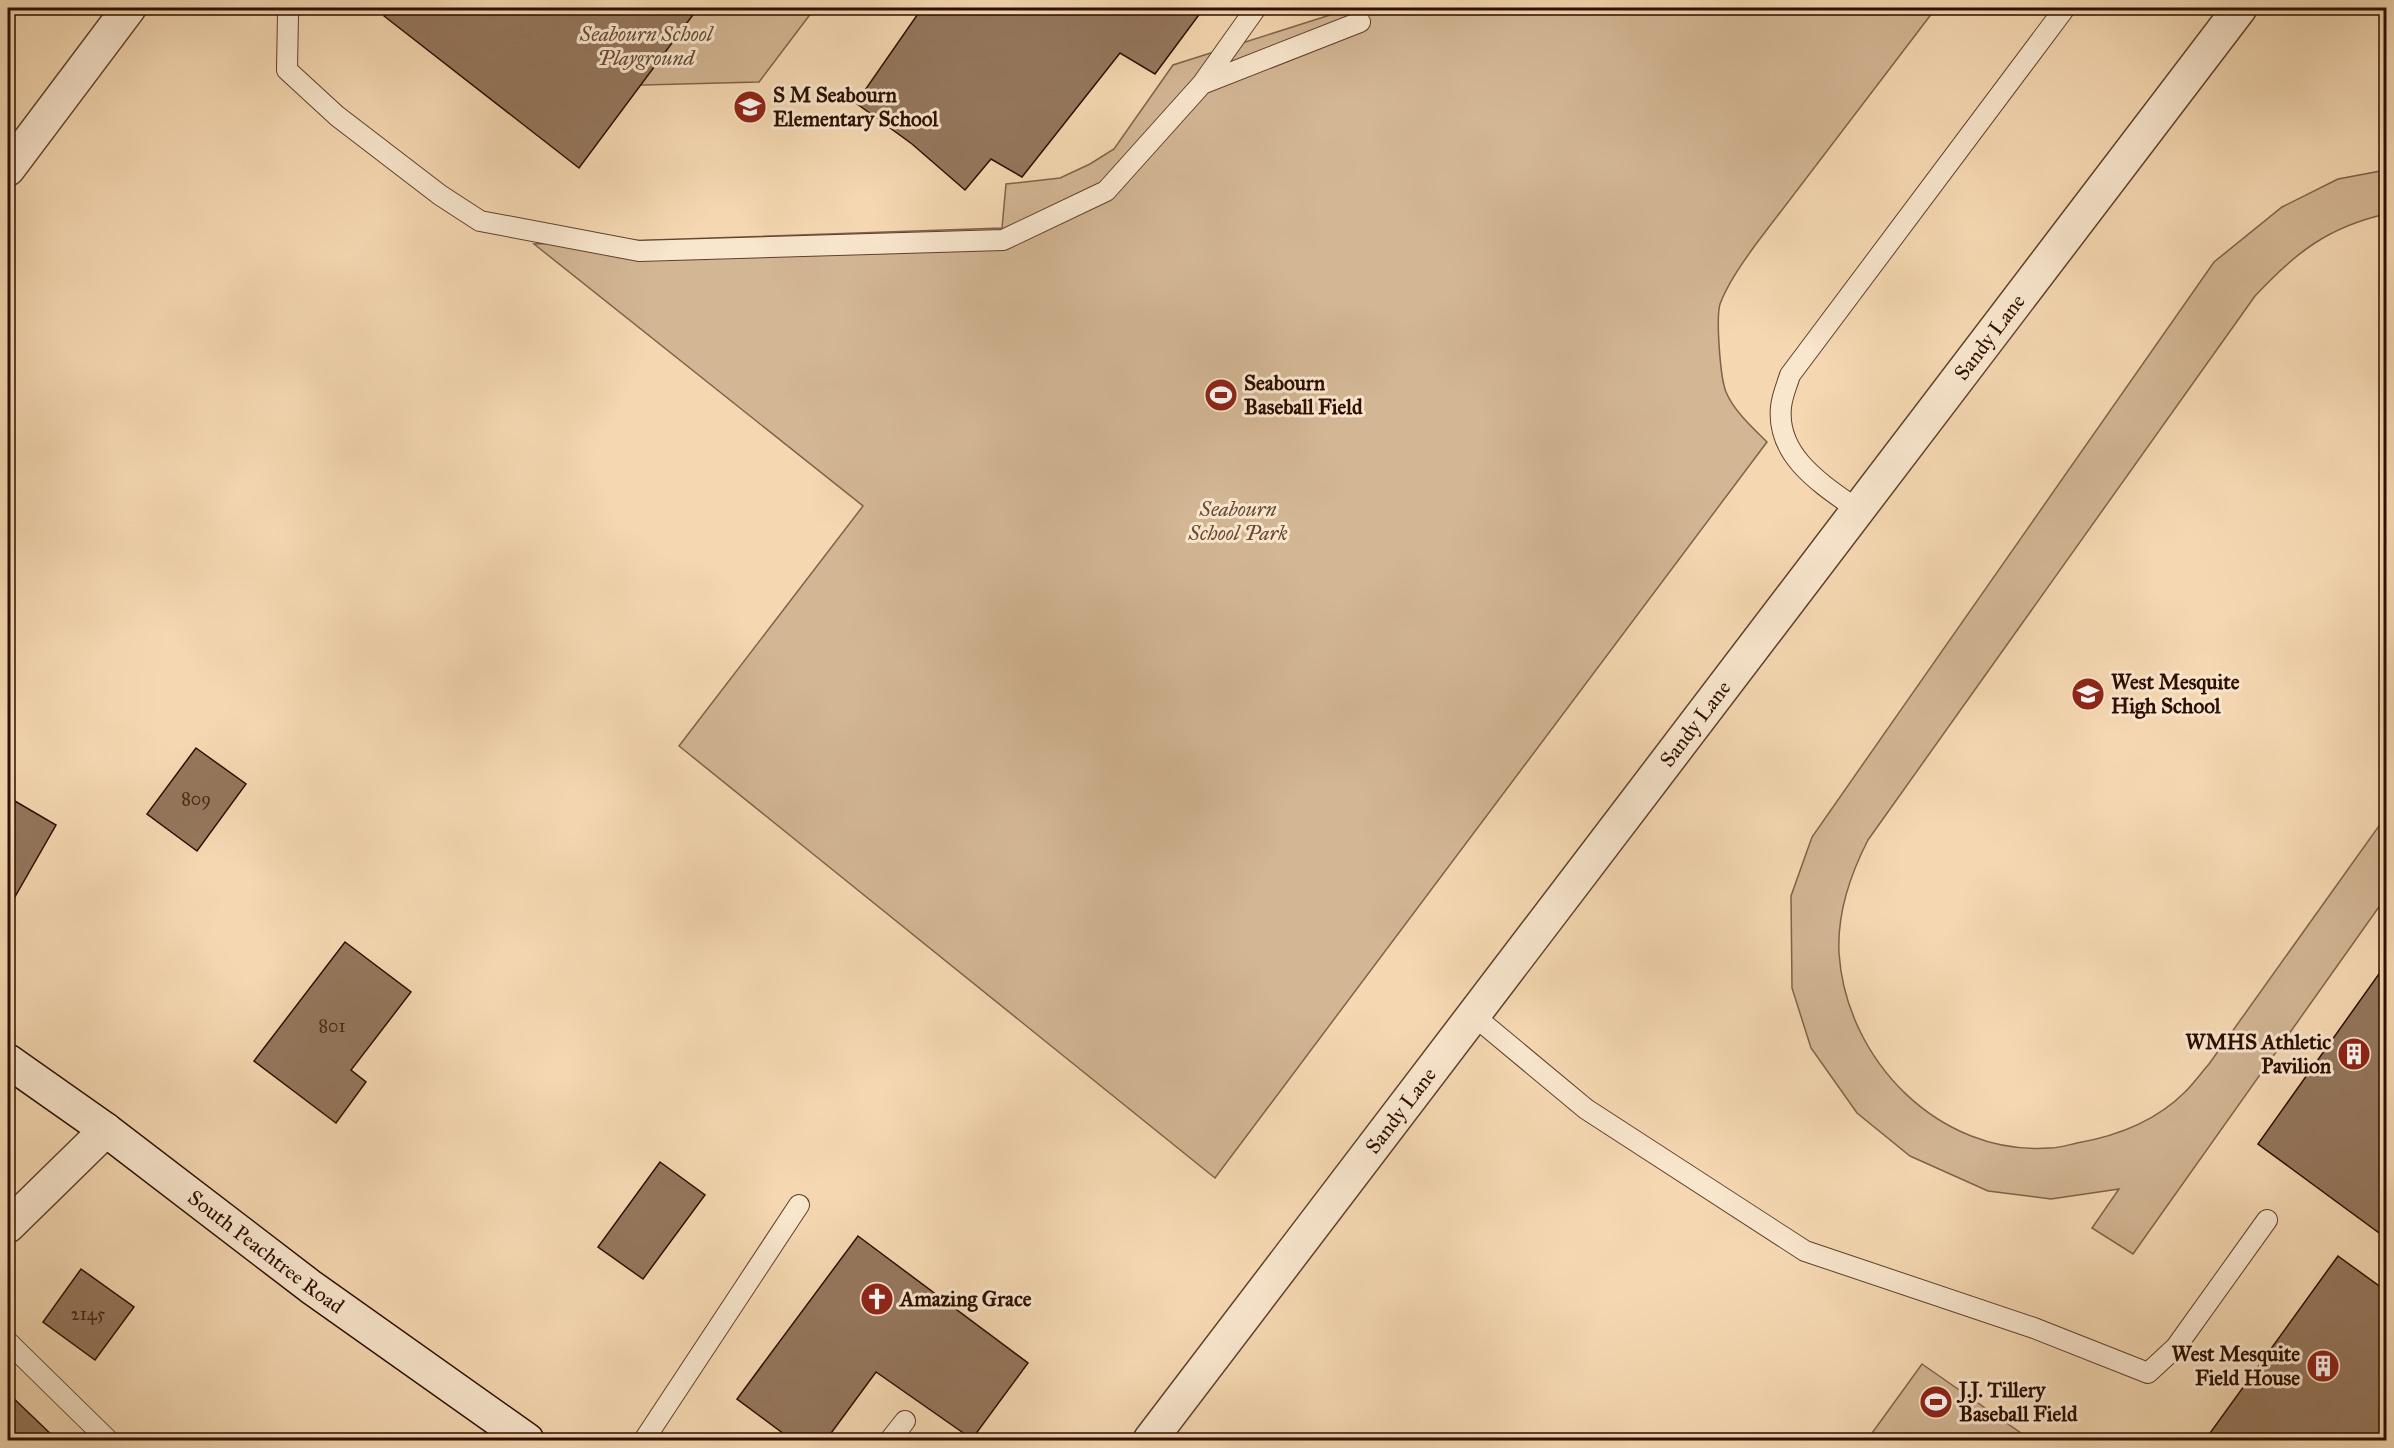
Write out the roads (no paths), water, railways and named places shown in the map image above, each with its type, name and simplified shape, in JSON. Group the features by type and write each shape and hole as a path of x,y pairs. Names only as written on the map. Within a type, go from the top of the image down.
{"street":[{"path":"8,169 129,8"},
{"name":"Sandy Lane","path":"1150,1440 2240,8"},
{"name":"South Peachtree Road","path":"8,1061 106,1130 311,1287 527,1440"},
{"path":"8,1226 106,1130"}],"lane":[{"path":"291,8 288,14 287,70 337,116 440,195 480,221 639,251 1003,240 1106,191 1202,84 1256,8"},
{"path":"1858,510 1813,478 1797,460 1784,434 1781,407 1790,375 2065,8"},
{"path":"1202,84 1360,22"},
{"path":"1473,1015 1586,1109 1805,1251 2034,1328 2148,1373 2176,1347 2267,1220"},
{"path":"644,1440 799,1205"},
{"path":"8,1342 108,1440"},
{"path":"890,1440 905,1421"}],"place":[{"name":"S M Seabourn Elementary School","path":"750,107"},
{"name":"Seabourn Baseball Field","path":"1221,395"},
{"name":"West Mesquite High School","path":"2088,694"},
{"name":"WMHS Athletic Pavilion","path":"2354,1054"},
{"name":"Amazing Grace","path":"877,1299"},
{"name":"West Mesquite Field House","path":"2323,1366"},
{"name":"J.J. Tillery Baseball Field","path":"1936,1402"}],"park label":[{"name":"Seabourn School Playground","path":"646,46"},
{"name":"Seabourn School Park","path":"1238,521"}]}
